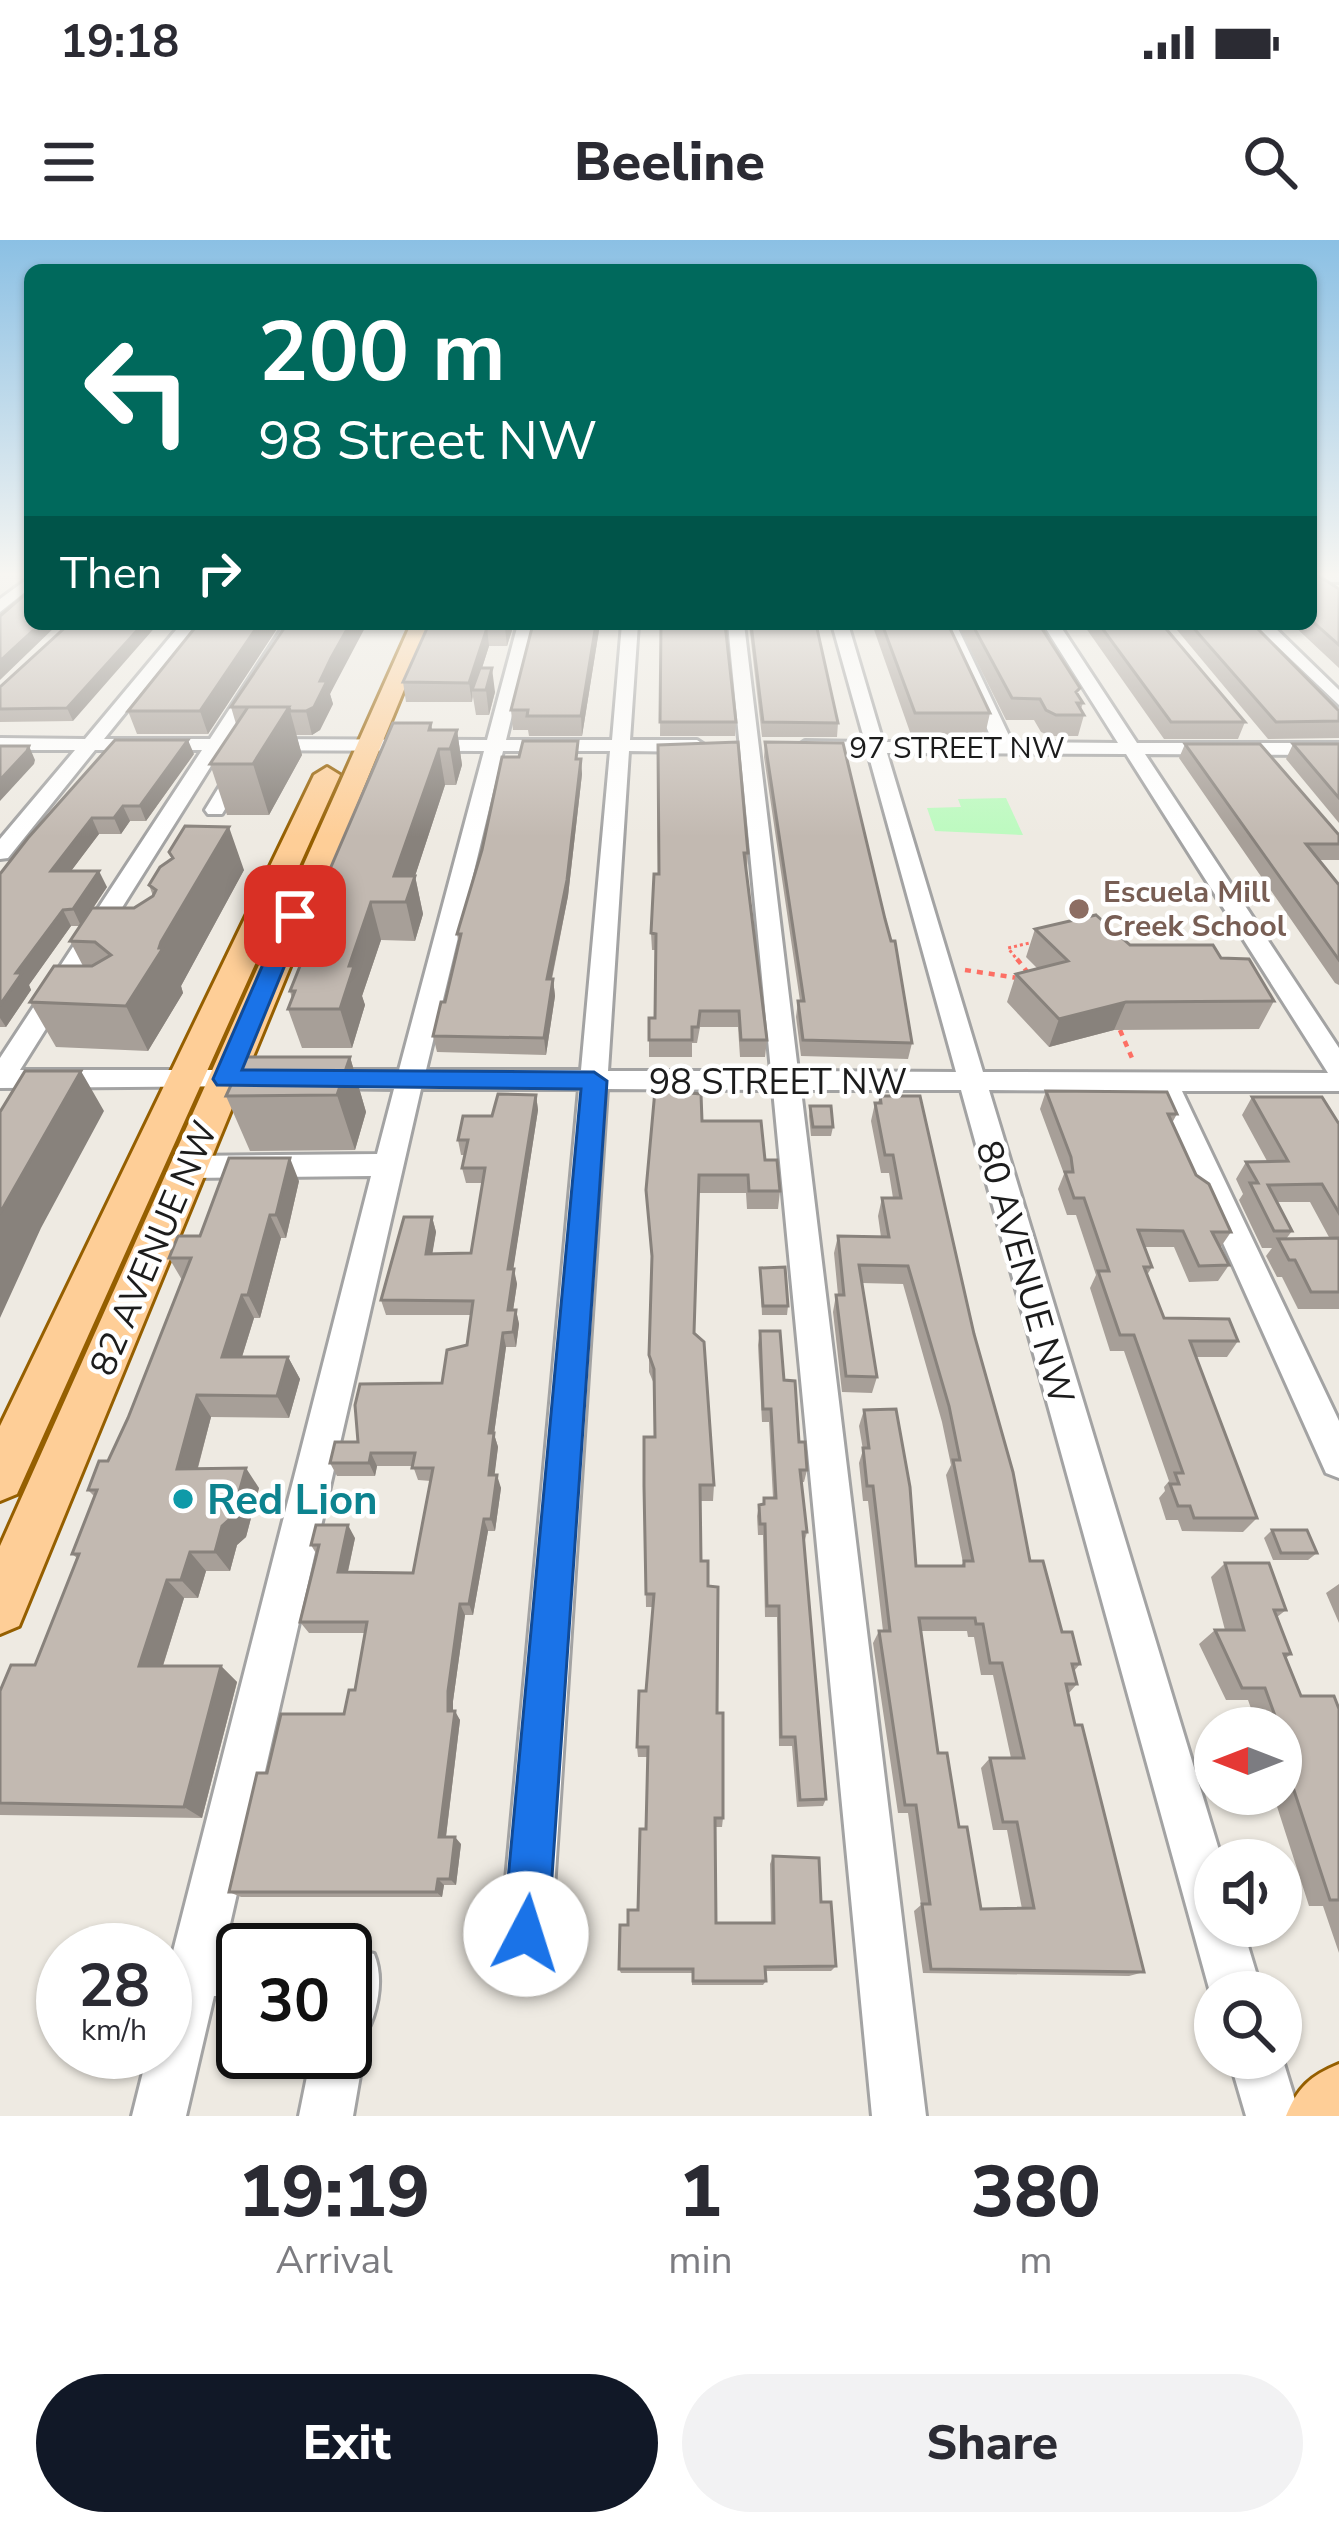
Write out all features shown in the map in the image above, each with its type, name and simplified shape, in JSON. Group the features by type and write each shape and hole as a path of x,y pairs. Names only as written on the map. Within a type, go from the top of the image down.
{"main road":[{"name":"82 AVENUE NW","path":"0,1607 226,1079 385,662"},
{"name":"82 AVENUE NW","path":"0,1478 185,1079 401,662"},
{"path":"1322,2116 1339,2099"}],"street":[{"path":"0,853 158,662"},
{"path":"0,1079 64,998 105,936 124,889 267,662"},
{"path":"228,1923 388,1165 516,662"},
{"path":"526,1934 628,662"},
{"path":"743,662 760,747 785,1079 899,2116"},
{"name":"80 AVENUE NW","path":"851,662 1194,1848"},
{"path":"965,662 1005,748"},
{"path":"1076,662 1339,1069"},
{"path":"1300,662 1339,700"},
{"path":"1247,731 1282,774"},
{"path":"0,744 760,747"},
{"path":"215,810 255,744"},
{"name":"97 STREET NW","path":"792,747 1339,749"},
{"path":"124,889 151,892"},
{"name":"98 STREET NW","path":"0,1079 1339,1082"},
{"path":"1163,1081 1339,1461"},
{"path":"188,1166 388,1165"},
{"path":"159,2116 216,1976"},
{"path":"326,2116 333,2079"},
{"path":"1262,2079 1273,2116"}],"path":[{"path":"965,970 1036,982 1008,948 1040,940"},
{"path":"1120,1030 1135,1063"}],"green space":[{"path":"1006,798 1023,835 935,831 927,808 961,807 958,799"}],"building":[{"path":"28,662 109,662 67,708 0,709 0,687"},
{"path":"168,662 234,662 200,711 128,711"},
{"path":"262,662 329,662 320,681 327,681 314,707 306,711 231,707"},
{"path":"412,662 476,662 469,683 403,682"},
{"path":"523,662 590,662 581,716 527,716 528,710 511,710"},
{"path":"661,662 729,662 736,722 660,722"},
{"path":"756,662 824,662 838,723 763,722"},
{"path":"896,662 966,662 990,713 915,713"},
{"path":"992,662 1063,662 1080,688 1076,692 1083,703 1077,703 1084,715 1056,715 1040,699 1012,698"},
{"path":"1127,662 1194,662 1245,722 1171,722"},
{"path":"1223,662 1290,662 1339,711 1339,721 1276,722"},
{"path":"480,668 492,668 486,690 472,690"},
{"path":"248,707 289,707 253,764 210,764"},
{"path":"393,723 431,723 429,730 457,730 450,749 439,749 394,876 415,876 406,902 371,902 340,1009 288,1009 304,956 297,956 318,897"},
{"path":"115,740 188,740 140,806 123,806 114,818 92,818 51,871 99,871 73,909 63,910 16,973 22,973 0,1005 0,874"},
{"path":"523,741 578,741 576,759 581,759 567,880 547,979 553,979 544,1038 433,1036 502,757 519,757"},
{"path":"738,742 748,853 744,853 767,1040 741,1040 739,1011 700,1011 692,1040 649,1040 649,1018 655,1018 656,934 651,933 654,874 659,874 658,745"},
{"path":"765,742 843,743 885,919 891,941 895,941 912,1043 803,1040 798,1001 804,1001"},
{"path":"1185,744 1260,744 1339,835 1339,844 1306,844 1339,885 1339,960"},
{"path":"1293,744 1339,744 1339,798"},
{"path":"0,746 29,746 0,780"},
{"path":"185,826 229,827 126,1006 30,1002 54,966 92,966 111,955 95,942 70,941 92,908 134,908 153,896 156,890 149,885 160,867 173,858 169,852"},
{"path":"1096,915 1130,945 1213,945 1221,958 1249,959 1274,1001 1126,1002 1059,1019 1016,974 1068,961 1035,929"},
{"path":"244,1057 350,1057 337,1095 226,1096"},
{"path":"25,1071 81,1071 0,1213 0,1112"},
{"path":"655,1090 701,1094 702,1121 761,1121 765,1160 777,1160 780,1191 749,1191 748,1175 699,1175 694,1333 704,1342 714,1485 700,1485 701,1561 708,1561 708,1586 718,1587 717,1713 723,1713 723,1818 715,1818 716,1923 774,1923 773,1856 819,1858 821,1902 831,1902 836,1966 765,1967 766,1981 693,1981 693,1969 619,1969 620,1925 628,1925 628,1910 638,1910 640,1829 646,1829 648,1747 637,1747 639,1691 646,1691 654,1594 646,1594 644,1437 655,1437 646,1190"},
{"path":"1046,1091 1167,1092 1177,1114 1168,1114 1196,1175 1209,1184 1231,1232 1212,1232 1229,1265 1199,1266 1183,1231 1138,1230 1152,1267 1144,1267 1164,1318 1229,1319 1238,1341 1190,1341 1257,1518 1194,1518 1190,1506 1178,1506 1170,1484 1179,1484 1175,1473 1183,1473 1134,1335 1120,1335 1098,1271 1109,1271 1084,1198 1074,1198 1065,1172 1073,1172 1071,1157"},
{"path":"498,1094 536,1095 508,1269 514,1269 508,1310 516,1310 513,1332 503,1333 489,1433 494,1433 489,1475 497,1475 491,1519 484,1519 469,1604 460,1604 448,1691 448,1711 455,1711 439,1837 455,1837 450,1879 438,1879 436,1892 229,1892 257,1773 267,1773 281,1714 344,1714 349,1690 355,1690 367,1622 300,1622 319,1545 311,1545 316,1525 348,1525 338,1572 413,1573 433,1468 412,1468 415,1453 371,1453 369,1463 330,1463 335,1442 358,1442 355,1405 360,1384 442,1383 447,1350 467,1345 473,1301 381,1300 404,1217 432,1217 426,1254 471,1253 485,1168 462,1168 468,1140 458,1140 463,1116 492,1116"},
{"path":"880,1096 920,1096 974,1334 1013,1472 1030,1561 1043,1561 1062,1632 1072,1632 1080,1664 1072,1664 1077,1684 1066,1684 1075,1725 1082,1725 1144,1972 931,1969 922,1904 930,1904 916,1805 905,1805 879,1631 890,1631 873,1486 867,1486 864,1410 896,1409 910,1487 916,1566 964,1566 964,1561 973,1561 953,1460 960,1460 949,1406 908,1266 859,1265 877,1377 846,1376 836,1295 844,1295 838,1236 889,1237 882,1198 901,1198 893,1155 885,1155 875,1103 881,1103","holes":["919,1618 975,1618 976,1624 983,1624 990,1663 1002,1663 1024,1758 990,1758 1003,1822 1017,1822 1034,1908 981,1909 967,1827 959,1827 947,1753 938,1753"]},
{"path":"1252,1097 1322,1097 1339,1124 1339,1213 1322,1184 1268,1185 1292,1231 1274,1231 1250,1183 1258,1183 1246,1162 1288,1161"},
{"path":"810,1106 831,1106 833,1127 813,1127"},
{"path":"229,1158 290,1158 276,1215 270,1215 248,1295 242,1295 222,1357 288,1357 277,1396 197,1395 177,1469 246,1468 232,1517 222,1526 215,1552 190,1552 181,1580 167,1580 139,1666 221,1666 184,1807 0,1803 0,1691 11,1665 35,1665 79,1554 72,1554 97,1490 88,1490 99,1461 108,1461 128,1418 191,1258 169,1258 178,1236 200,1236"},
{"path":"1339,1238 1339,1292 1311,1292 1278,1239"},
{"path":"785,1267 788,1306 763,1306 760,1268"},
{"path":"760,1331 780,1331 784,1380 795,1381 799,1442 805,1442 807,1470 800,1470 807,1532 803,1532 826,1799 800,1800 795,1737 781,1737 779,1606 767,1606 765,1524 760,1524 759,1505 764,1498 776,1498 771,1409 763,1409"},
{"path":"1272,1530 1307,1530 1317,1553 1281,1553"},
{"path":"1225,1563 1269,1563 1286,1610 1274,1610 1291,1654 1284,1654 1301,1696 1334,1696 1339,1709 1339,1900 1330,1900 1302,1815 1302,1707 1272,1707 1265,1688 1242,1688 1215,1630 1244,1630"}],"place":[{"name":"Escuela Mill Creek School","path":"1079,909"},
{"name":"Red Lion","path":"183,1499"}],"route":[{"path":"295,916 226,1079 594,1081 526,1934"}]}
